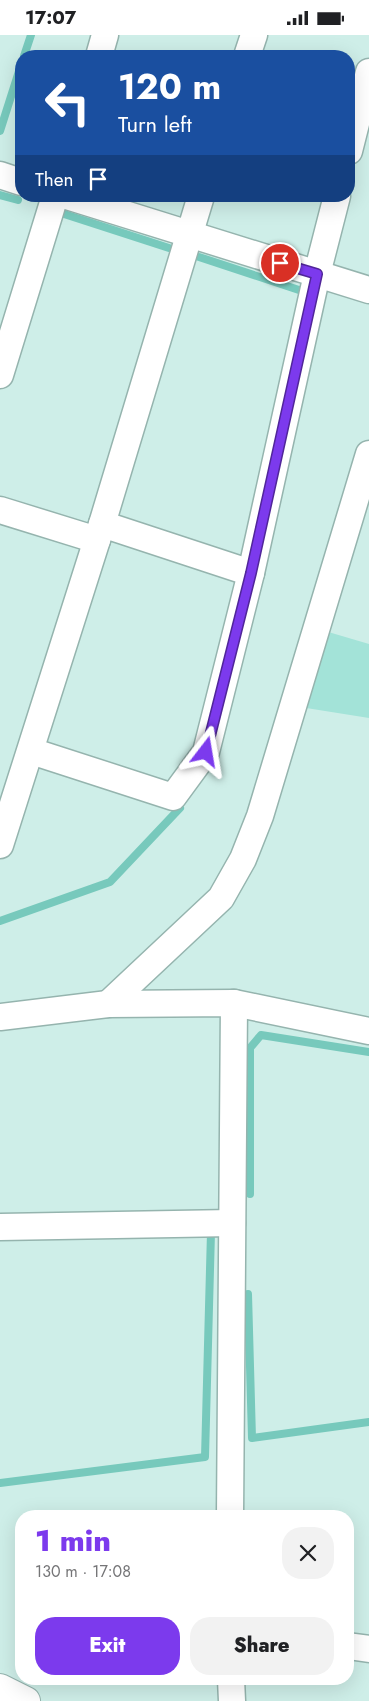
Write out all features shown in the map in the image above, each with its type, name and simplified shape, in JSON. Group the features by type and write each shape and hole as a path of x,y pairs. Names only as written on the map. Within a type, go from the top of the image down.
{"main road":[{"path":"0,1688 26,1701"}],"street":[{"path":"101,50 105,35"},
{"path":"249,50 254,35"},
{"path":"355,127 369,72"},
{"path":"0,175 15,180"},
{"path":"0,375 53,202"},
{"path":"86,202 369,290"},
{"path":"1,839 31,751 199,202"},
{"path":"31,751 173,797 206,752 251,573 317,274 335,202"},
{"path":"108,1004 221,898 243,859 260,816 369,454"},
{"path":"0,510 99,532 251,573"},
{"path":"230,1510 234,1003"},
{"path":"0,1017 108,1004 234,1003 369,1031"},
{"path":"0,1227 232,1223"},
{"path":"354,1648 369,1649"},
{"path":"231,1685 232,1701"}],"green space":[{"path":"325,631 369,644 369,718 300,707"}],"waterway":[{"path":"26,50 31,35"},
{"path":"0,131 15,84"},
{"path":"0,195 15,199"},
{"path":"61,213 169,248"},
{"path":"199,257 299,290"},
{"path":"0,921 110,882 180,808"},
{"path":"250,1194 250,1048 261,1035 369,1052"},
{"path":"0,1483 205,1457 211,1232"},
{"path":"248,1294 252,1438 369,1422"}],"route":[{"path":"206,752 251,573 317,274 280,263"}]}
